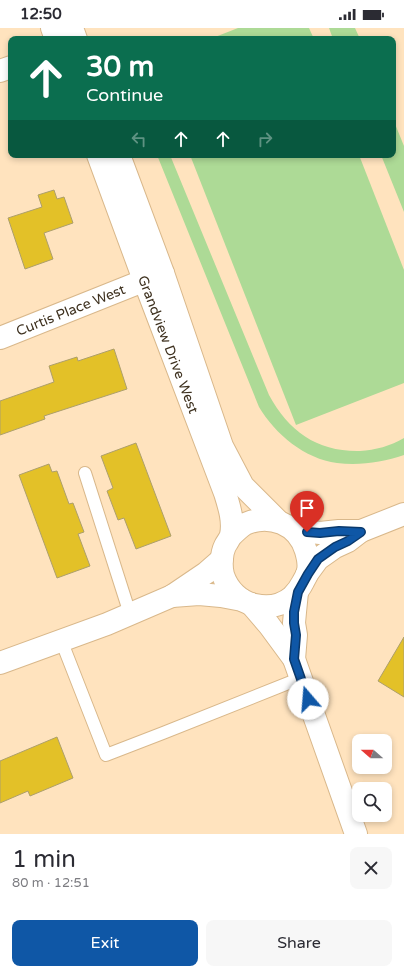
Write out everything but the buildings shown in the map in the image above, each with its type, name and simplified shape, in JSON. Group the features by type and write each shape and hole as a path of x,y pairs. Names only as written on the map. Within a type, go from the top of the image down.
{"street":[{"name":"Grandview Drive West","path":"99,158 154,276 222,446 243,486 286,526"},
{"name":"Grandview Drive West","path":"120,158 154,276 226,493 231,516 231,536"},
{"name":"Curtis Place West","path":"0,338 154,276"},
{"path":"172,596 199,594 221,596 263,607 276,605 288,600 302,583 318,559 361,532 404,514"},
{"path":"356,834 297,669 269,626 246,602 230,589 223,575 222,559 224,547 231,536 244,525 255,521 261,520 320,533 339,531 361,532"},
{"path":"286,526 304,543 308,558 294,612 297,669"},
{"path":"0,663 107,624 172,596 206,573 222,559"}],"lane":[{"path":"85,473 130,614"},
{"path":"61,640 106,755 178,727 297,669"}],"green space":[{"path":"238,28 309,28 313,36 218,36"},
{"path":"329,28 355,28 359,36 332,36"},
{"path":"396,126 404,146 404,212 382,158 396,158"},
{"path":"158,158 171,158 269,395 286,420 306,437 331,448 360,451 377,449 404,438 404,455 388,460 363,464 346,464 325,461 302,451 282,436 273,427 259,407"},
{"path":"191,158 360,158 404,270 404,383 296,425"}],"route":[{"path":"307,532 361,532 318,559 298,592 294,612 296,635 294,659 308,699"}]}
